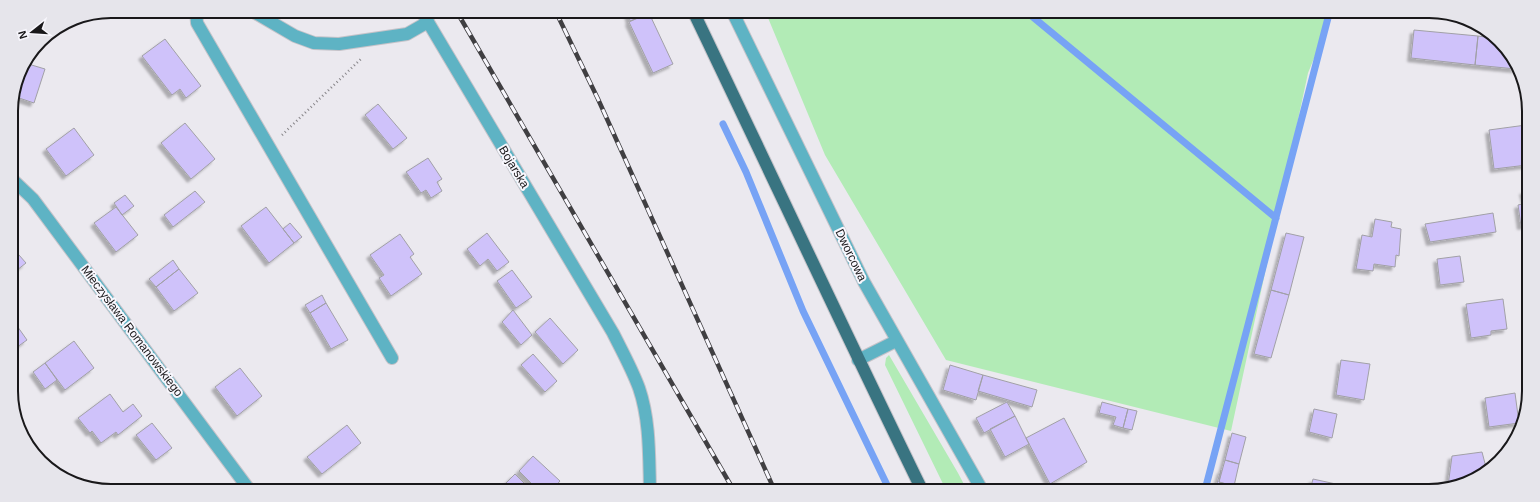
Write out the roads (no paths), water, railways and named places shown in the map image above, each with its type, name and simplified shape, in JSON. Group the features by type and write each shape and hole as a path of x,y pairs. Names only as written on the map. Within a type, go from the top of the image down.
{"main road":[{"path":"697,18 858,360 919,484"}],"street":[{"path":"197,18 197,23 392,358"},
{"name":"Bojarska","path":"264,18 296,36 314,43 339,44 383,39 407,34 424,18"},
{"name":"Bojarska","path":"426,18 613,333 631,370 639,390 648,432 650,484"},
{"name":"Dworcowa","path":"735,18 864,282 896,341 979,484"},
{"name":"Mieczysława Romanowskiego","path":"18,185 33,199 245,484"},
{"path":"858,360 896,341"}],"waterway":[{"path":"1034,18 1276,218"},
{"path":"1207,484 1328,18"},
{"path":"723,124 746,172 803,311 887,484"}],"railway":[{"path":"460,18 730,484"},
{"path":"559,18 598,99 772,484"}]}
